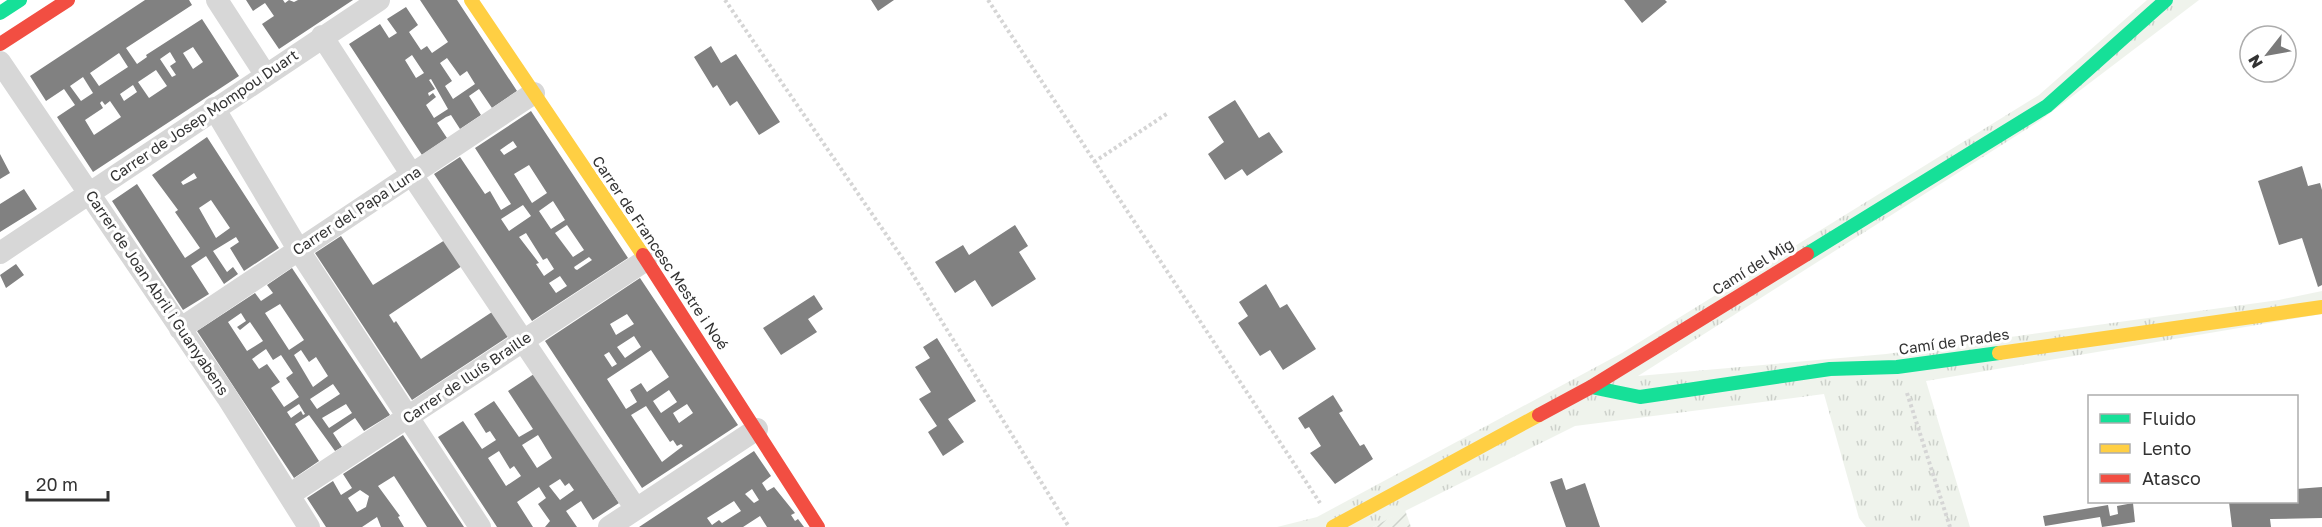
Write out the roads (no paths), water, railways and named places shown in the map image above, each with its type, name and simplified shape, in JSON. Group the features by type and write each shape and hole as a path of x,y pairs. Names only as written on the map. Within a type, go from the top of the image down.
{"street":[{"path":"0,13 20,0"},
{"path":"0,44 68,0"},
{"path":"217,0 265,74"},
{"name":"Carrer de Josep Mompou Duart","path":"0,253 213,108 379,0"},
{"name":"Carrer de Francesc Mestre i Noé","path":"471,0 646,260 818,527"},
{"name":"Camí del Mig","path":"1334,526 1591,387 2047,106 2166,0"},
{"path":"322,36 412,175 636,509"},
{"name":"Carrer de Joan Abril i Guanyabens","path":"0,62 90,193 309,527"},
{"name":"Carrer del Papa Luna","path":"180,329 534,93"},
{"path":"213,108 298,249 480,527"},
{"name":"Carrer de lluís Braille","path":"289,495 410,418 522,339 646,260"},
{"name":"Camí de Prades","path":"1591,387 1640,397 1830,369 1897,367 2322,307"},
{"path":"609,527 757,429"}]}
